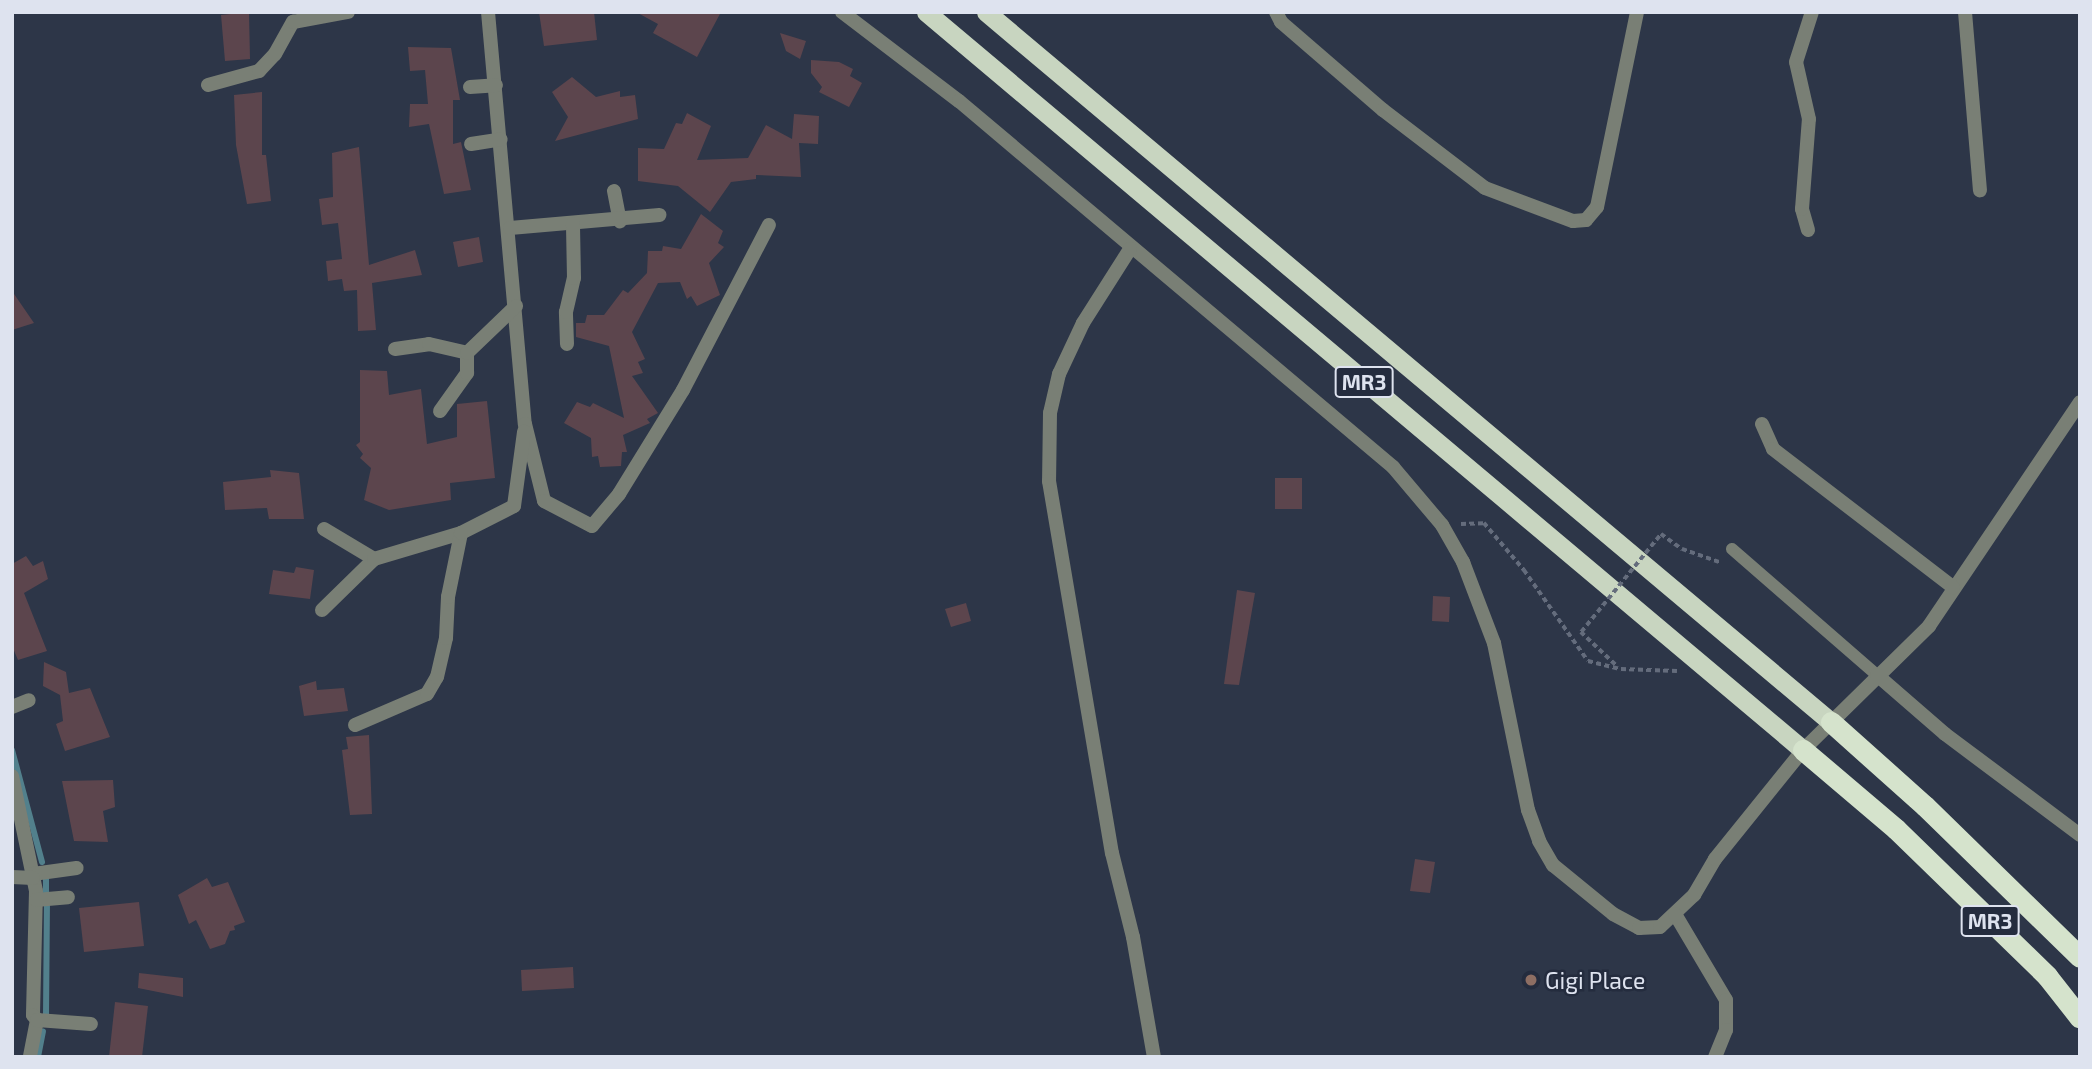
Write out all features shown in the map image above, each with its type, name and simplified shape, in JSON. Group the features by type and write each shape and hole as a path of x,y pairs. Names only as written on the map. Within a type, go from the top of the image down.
{"highway":[{"name":"MR3","path":"926,12 1707,673 1804,750 1896,829 2019,948 2080,1018"},
{"name":"MR3","path":"986,12 1830,722 1926,806 2080,957"}],"street":[{"path":"208,85 259,71 275,54 293,22 348,12"},
{"path":"488,12 510,228 525,424 544,501 592,526 620,494 683,390 769,225"},
{"path":"842,12 958,101 1393,467 1442,525 1463,562 1494,643 1528,810 1553,865 1613,914 1639,928 1660,927 1675,914 1804,750 1929,626 2080,402"},
{"path":"1276,12 1281,22 1383,110 1485,188 1573,221 1586,220 1597,207 1637,12"},
{"path":"1808,230 1802,209 1809,119 1796,62 1812,12"},
{"path":"1965,12 1980,190"},
{"path":"470,87 496,85"},
{"path":"471,144 501,139"},
{"path":"614,191 620,221"},
{"path":"510,228 620,221 659,215"},
{"path":"567,344 566,312 574,278 573,224"},
{"path":"1130,248 1083,323 1059,374 1050,413 1048,481 1110,839 1154,1057"},
{"path":"440,411 467,373 467,353 516,306"},
{"path":"395,349 429,344 467,353"},
{"path":"322,610 373,559 461,534 514,506 525,424"},
{"path":"1762,424 1773,449 1953,587"},
{"path":"324,529 373,559"},
{"path":"355,725 427,694 437,677 461,534"},
{"path":"1877,675 1945,734 2080,835"},
{"path":"12,707 29,700"},
{"path":"12,776 36,900 33,1015 37,1020 91,1024"},
{"path":"12,877 77,868"},
{"path":"36,900 68,897"},
{"path":"1675,914 1726,1000 1726,1030 1715,1057"},
{"path":"30,1057 37,1020"}],"lane":[{"path":"1732,549 1877,675"}],"path":[{"path":"1442,525 1484,523 1588,660 1621,669 1707,673"},
{"path":"1621,669 1581,632 1661,534 1682,549"}],"building":[{"path":"249,12 250,59 225,61 221,15"},
{"path":"539,12 594,12 597,40 544,46"},
{"path":"636,12 721,12 697,57 653,33 658,24"},
{"path":"780,33 806,41 800,59 786,51"},
{"path":"408,47 451,48 460,100 453,100 453,144 461,142 471,190 444,194 429,124 409,127 410,104 428,104 425,70 410,71"},
{"path":"811,60 839,62 853,69 850,76 862,83 849,107 819,92 822,87 811,73"},
{"path":"572,77 596,97 620,91 620,97 635,95 638,119 555,141 568,117 552,92"},
{"path":"262,92 262,155 266,155 271,201 247,204 236,145 234,95"},
{"path":"687,113 711,126 697,160 748,158 766,125 792,139 794,114 819,116 818,144 799,143 801,177 756,175 756,179 731,182 710,212 678,186 638,181 638,148 664,149 676,123 682,124"},
{"path":"359,147 369,265 415,250 422,275 372,283 376,330 358,331 357,290 344,291 342,279 328,281 326,261 342,259 338,223 322,225 319,199 333,197 332,153"},
{"path":"701,214 723,231 718,243 724,247 709,263 720,295 697,306 691,296 687,299 680,282 658,283 632,332 645,359 638,362 643,373 632,376 658,413 647,419 650,423 623,435 627,452 622,452 621,466 600,467 598,456 592,457 591,438 564,423 577,402 590,407 593,403 624,418 609,346 576,337 576,323 585,323 587,315 604,315 623,290 628,293 647,273 648,251 662,251 663,246 681,249"},
{"path":"479,237 483,262 458,267 453,242"},
{"path":"12,291 34,323 12,330"},
{"path":"360,370 387,371 389,395 421,389 427,444 457,437 457,404 487,401 495,478 450,483 451,500 389,510 364,500 371,468 360,458 363,454 356,445 360,442"},
{"path":"270,470 299,473 304,519 269,519 267,508 225,510 223,482 271,477"},
{"path":"1275,478 1302,478 1302,509 1275,509"},
{"path":"26,556 33,566 43,561 48,579 24,593 47,651 18,660 12,646 12,564"},
{"path":"296,567 314,570 310,599 269,594 273,570 294,573"},
{"path":"1237,590 1255,593 1239,685 1224,684"},
{"path":"1433,596 1450,597 1449,622 1432,621"},
{"path":"966,603 971,621 951,627 945,609"},
{"path":"44,662 66,672 69,693 90,688 110,737 65,751 56,724 63,721 60,695 43,686"},
{"path":"316,681 317,690 344,688 348,711 304,716 299,686"},
{"path":"369,735 372,814 350,815 342,750 348,749 346,737"},
{"path":"113,780 115,807 103,811 108,842 74,841 62,781"},
{"path":"1415,859 1435,862 1430,893 1410,891"},
{"path":"207,878 212,887 228,882 245,922 234,926 235,930 230,931 225,944 210,949 196,920 189,924 178,895"},
{"path":"139,902 144,946 84,952 79,908"},
{"path":"573,967 574,988 522,991 521,970"},
{"path":"139,973 183,978 183,997 138,988"},
{"path":"115,1002 148,1006 142,1057 109,1057"}],"waterway":[{"path":"12,750 42,862"},
{"path":"46,878 46,892"},
{"path":"46,1015 47,904"},
{"path":"38,1057 43,1031"}],"place":[{"name":"Gigi Place","path":"1531,980"}]}
